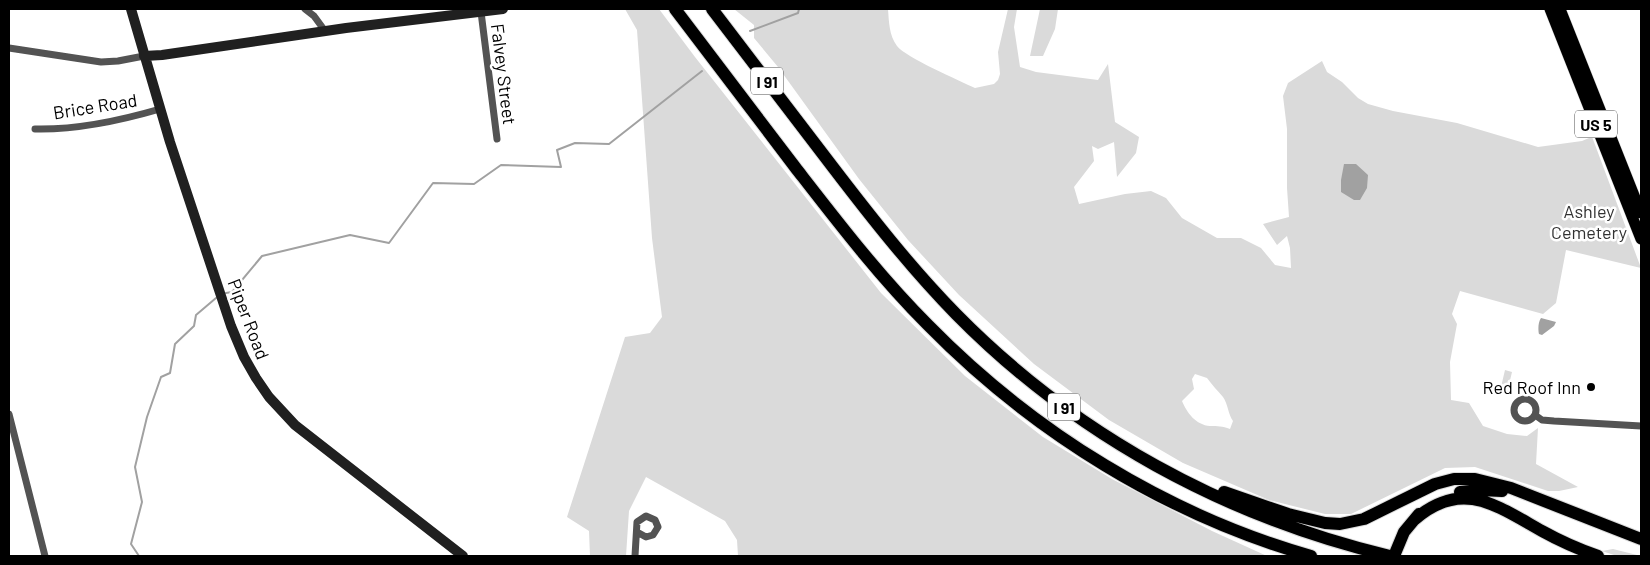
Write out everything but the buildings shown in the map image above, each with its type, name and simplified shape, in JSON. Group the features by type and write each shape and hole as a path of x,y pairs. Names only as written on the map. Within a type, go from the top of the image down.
{"highway":[{"name":"I 91","path":"675,9 859,248 905,301 948,345 1012,401 1070,443 1109,468 1150,490 1213,521 1311,556"},
{"name":"I 91","path":"712,9 870,215 914,268 994,350 1041,390 1098,431 1156,467 1218,498 1261,516 1326,539 1389,556"},
{"path":"1156,467 1268,508 1330,524 1346,524 1364,519 1441,482 1454,479 1474,479 1494,483 1553,504 1641,539"},
{"path":"1389,556 1424,509 1437,500 1454,494 1470,490 1492,490 1553,504"},
{"path":"1414,520 1429,508 1444,502 1460,499 1480,500 1498,506 1561,541 1598,556"},
{"path":"1213,521 1288,556"}],"main road":[{"name":"US 5","path":"1550,9 1641,239"},
{"name":"US 5","path":"1560,9 1641,213"}],"street":[{"name":"Piper Road","path":"131,9 160,109 231,326 244,357 262,388 295,426 464,556"},
{"path":"304,9 314,16 325,31"},
{"path":"9,48 101,62 118,61 325,31 503,9"},
{"name":"Falvey Street","path":"481,12 497,139"},
{"name":"Brice Road","path":"35,128 58,129 104,123 160,109"},
{"path":"9,414 45,556"},
{"path":"1535,415 1542,420 1554,422 1641,426"},
{"path":"635,556 637,532"}],"green space":[{"path":"625,9 659,9 881,293 965,376 1043,437 1112,479 1212,531 1267,556 738,556 737,540 725,521 646,477 629,511 626,556 590,556 589,531 567,517 625,337 650,333 662,317 652,238 637,30"},
{"name":"Ashley Cemetery","path":"734,9 888,9 892,37 902,51 975,88 994,84 998,80 1000,74 998,52 1008,9 1017,9 1014,27 1020,67 1036,72 1098,80 1108,64 1115,122 1139,137 1136,153 1117,177 1114,142 1098,149 1092,146 1094,161 1074,187 1079,204 1125,194 1151,191 1166,198 1182,218 1217,238 1241,238 1261,248 1275,265 1291,268 1287,236 1277,245 1263,224 1289,217 1287,129 1283,96 1288,83 1322,61 1327,72 1342,82 1358,98 1368,104 1393,111 1457,123 1538,147 1582,141 1589,138 1591,134 1641,268 1566,250 1556,303 1543,314 1460,291 1452,314 1457,324 1450,362 1451,400 1469,403 1483,426 1507,434 1527,436 1538,428 1536,464 1578,487 1548,491 1475,467 1445,468 1351,514 1325,514 1269,500 1183,463 1109,420 1034,364 959,295 908,240 859,179 778,67 754,38 754,25","holes":["1195,374 1207,378 1225,400 1233,421 1230,429 1205,425 1196,421 1189,414 1182,401 1194,389 1192,379"]},
{"path":"1040,9 1058,9 1055,29 1043,56 1030,56"},
{"path":"1505,370 1512,372 1508,389 1501,387"},
{"path":"1613,549 1641,556 1617,556 1602,551"}],"shaded area":[{"path":"1344,164 1356,164 1368,175 1367,188 1360,200 1354,200 1341,192"},
{"path":"1541,318 1556,322 1554,326 1542,335 1539,334 1538,330"}],"waterway":[{"path":"750,31 798,13 799,9"},
{"path":"226,293 232,292 262,256 350,235 389,243 433,183 474,184 501,165 561,167 557,150 575,143 609,144 702,71"},
{"path":"139,556 131,544 142,502 135,467 147,417 161,377 170,373 175,344 194,326 196,315 216,298"}],"place":[{"name":"Red Roof Inn","path":"1591,387"}]}
